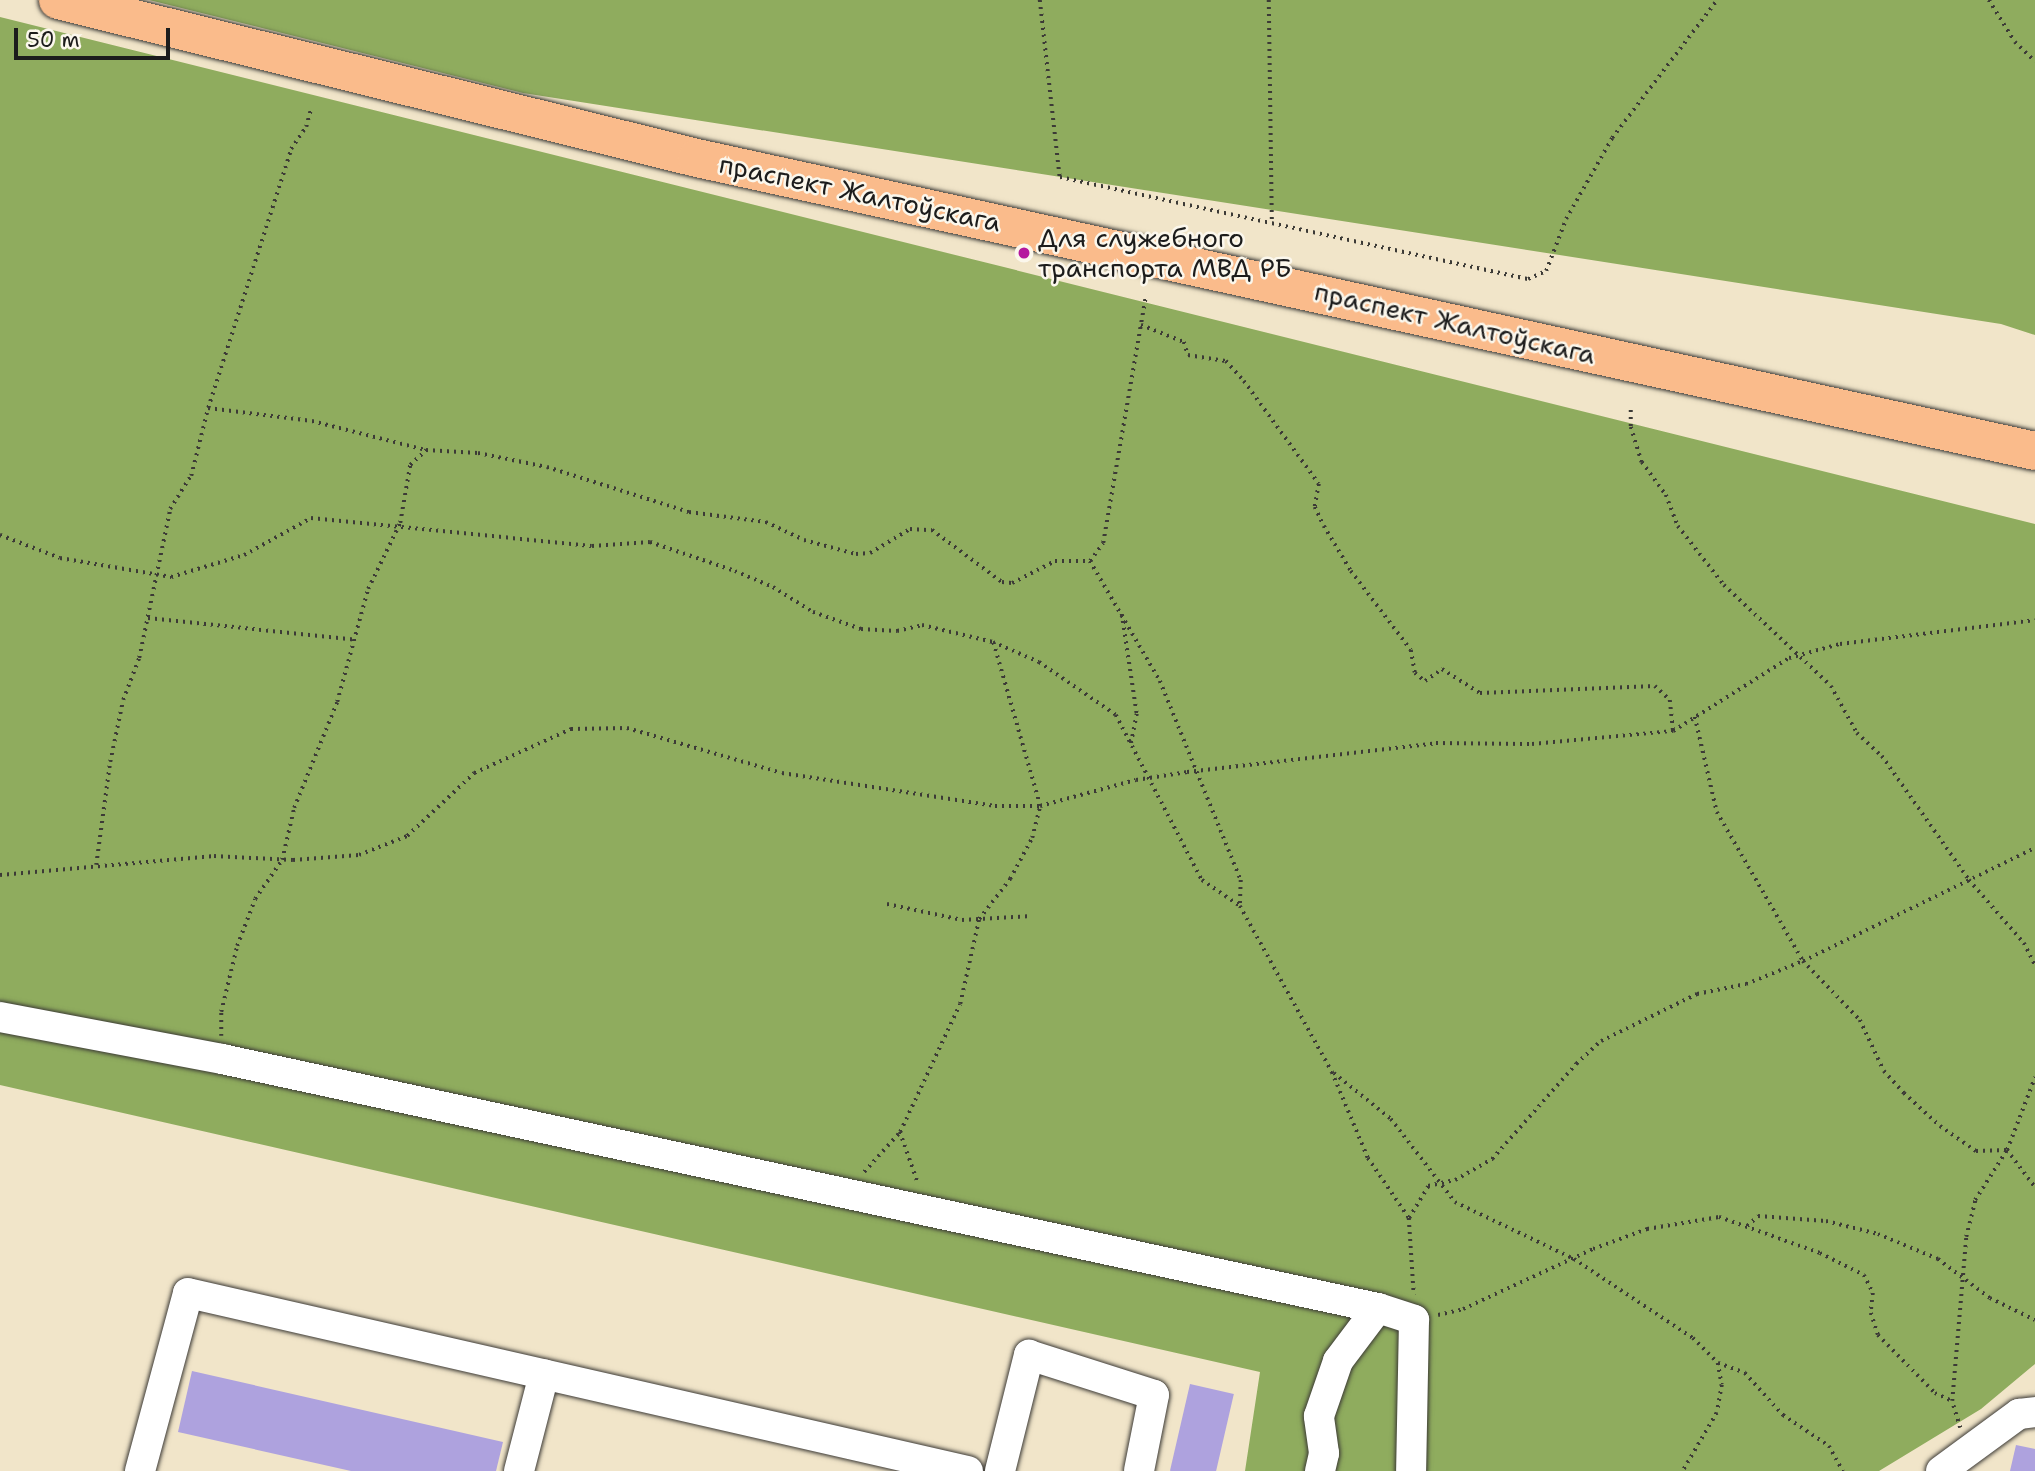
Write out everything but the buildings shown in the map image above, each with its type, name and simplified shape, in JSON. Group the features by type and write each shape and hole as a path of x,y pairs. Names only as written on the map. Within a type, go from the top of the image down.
{"main road":[{"name":"праспект Жалтоўскага","path":"58,0 696,158 2035,451"}],"lane":[{"path":"0,1017 222,1059 1378,1308 1414,1320 1411,1471"},
{"path":"140,1471 188,1293 950,1469"},
{"path":"1320,1471 1324,1452 1319,1416 1338,1361 1378,1308"},
{"path":"1000,1471 1029,1355 1154,1395 1139,1471"},
{"path":"519,1471 544,1374"},
{"path":"1941,1471 2019,1414 2035,1412"}],"path":[{"path":"1040,0 1060,177 1528,279 1546,271 1566,219 1612,138 1717,0"},
{"path":"1269,0 1272,223"},
{"path":"1989,0 2015,42 2035,61"},
{"path":"96,865 121,713 148,618 170,509 191,476 208,408 291,149 306,127 311,108"},
{"path":"1090,561 1103,543 1145,299"},
{"path":"1140,325 1184,342 1188,355 1226,361 1244,381 1319,484 1315,507 1324,526 1351,571 1411,650 1415,673 1425,681 1442,669 1480,694 1655,686 1670,700 1673,731"},
{"path":"208,408 312,421 426,450 478,453 547,467 689,512 766,522 804,540 856,554 870,553 910,530 932,530 1002,582 1012,583 1055,561 1090,561"},
{"path":"1631,410 1631,427 1642,462 1666,495 1678,526 1724,585 1801,654 1831,686 1857,733 1882,756 1969,880 2024,943 2035,965"},
{"path":"222,1059 220,1012 237,946 255,899 282,859 294,808 337,702 369,589 400,523 410,465 426,450"},
{"path":"0,535 60,558 171,577 244,555 311,518 400,523 592,546 650,541 773,587 813,612 861,629 897,631 922,625 993,642 1039,662 1116,715 1202,880 1240,906 1332,1072 1368,1158 1409,1218 1414,1320 1463,1309 1647,1229 1719,1217 1864,1275 1873,1293 1871,1313 1878,1335 1935,1393 1952,1401"},
{"path":"1090,561 1160,681 1194,771 1241,880 1240,906"},
{"path":"1122,612 1137,714 1131,745"},
{"path":"148,618 356,640"},
{"path":"0,875 214,856 282,859 359,855 407,836 474,773 571,729 627,728 782,773 995,806 1040,806 1148,778 1194,771 1436,743 1532,744 1673,731 1789,657 1840,644 2035,620"},
{"path":"848,1193 900,1132 960,1004 979,919 1010,879 1032,838 1040,806 993,642"},
{"path":"1695,717 1717,812 1802,961 1860,1020 1884,1071 1940,1126 1976,1150 2007,1150"},
{"path":"1409,1218 1428,1186 1455,1180 1492,1159 1566,1074 1601,1041 1697,994 1746,984 1802,961 2035,848"},
{"path":"887,904 979,919 1031,916"},
{"path":"1332,1072 1391,1119 1455,1202 1574,1259 1693,1338 1718,1363 1745,1373 1783,1415 1829,1446 1843,1471"},
{"path":"1968,1452 1952,1401 1965,1275 1966,1237 1975,1200 2007,1150 2035,1077"},
{"path":"900,1132 930,1211"},
{"path":"2007,1150 2035,1187"},
{"path":"1747,1226 1758,1216 1826,1221 1914,1247 1965,1275 1990,1298 2035,1320"},
{"path":"1683,1471 1717,1413 1722,1385 1718,1363"}],"green space":[{"path":"149,0 2035,0 2035,335 2001,324 523,93"},
{"path":"0,17 2035,524 2035,1364 1981,1409 1879,1471 1245,1471 1260,1372 0,1085"}],"place":[{"name":"Для служебного транспорта МВД РБ","path":"1024,253"}]}
